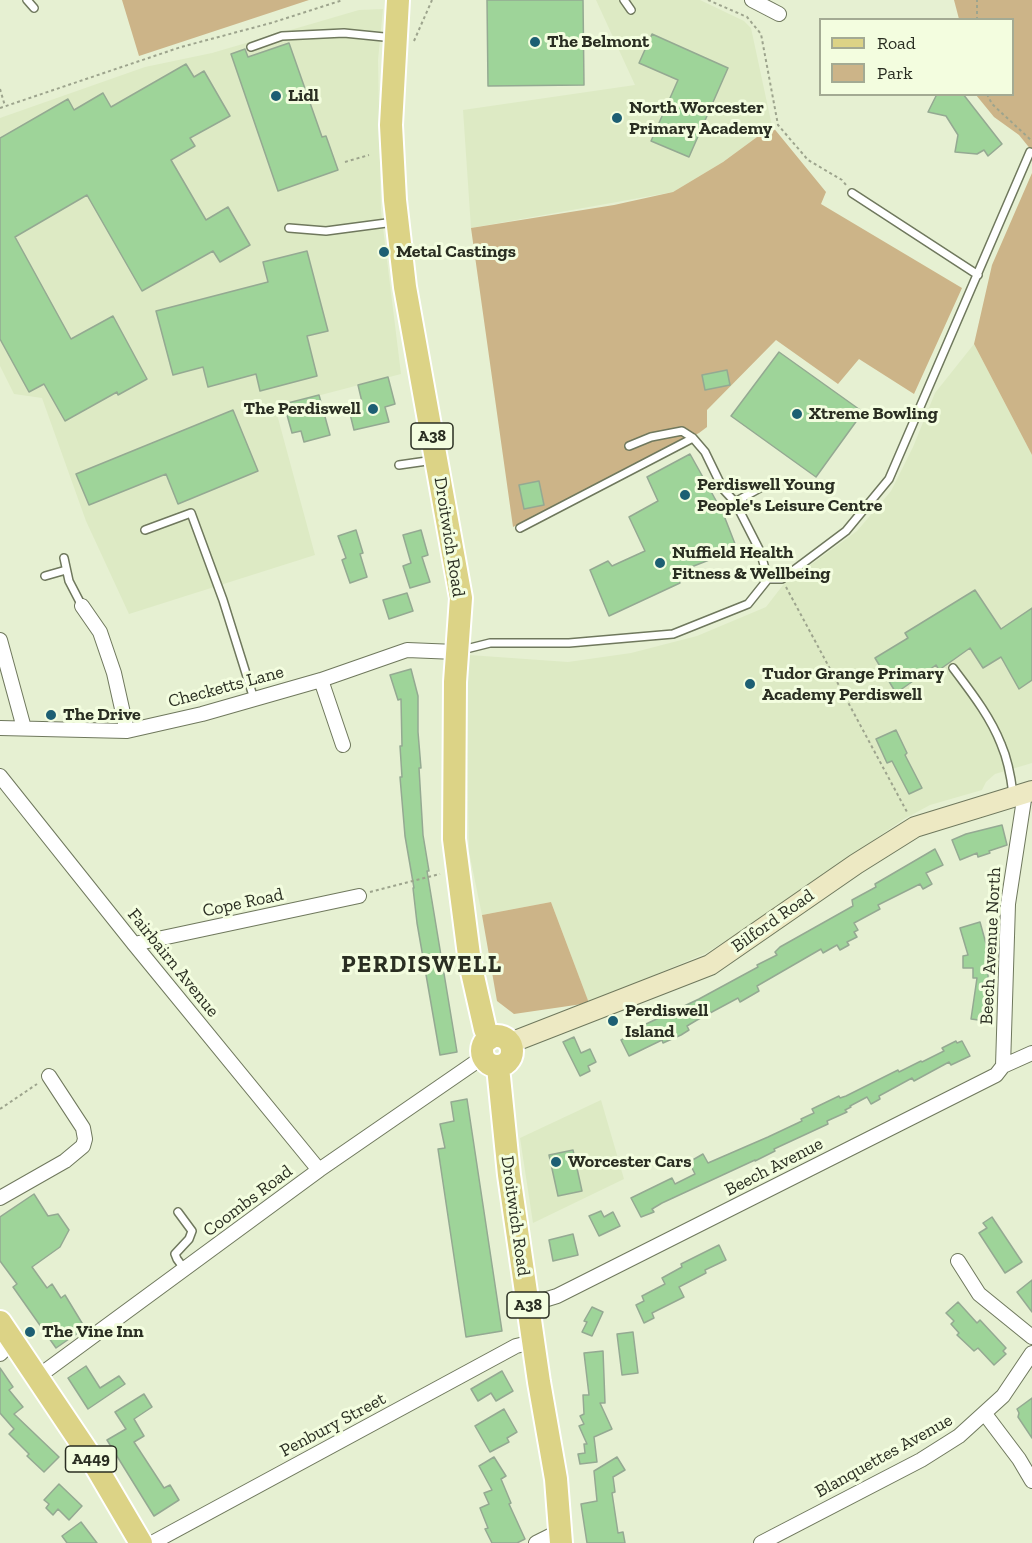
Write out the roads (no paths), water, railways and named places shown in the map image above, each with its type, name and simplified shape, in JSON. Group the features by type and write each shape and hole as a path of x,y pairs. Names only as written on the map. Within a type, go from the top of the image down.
{"main road":[{"name":"Droitwich Road","path":"398,0 391,125 397,221 405,287 461,598 456,652 454,839 470,963 485,1029 495,1051 509,1175 556,1479 561,1537"},
{"name":"Bilford Road","path":"495,1051 710,965 856,864 915,827 1023,793"},
{"name":"A449","path":"0,1322 6,1348 36,1378 88,1454 141,1543"}],"street":[{"path":"752,0 779,14"},
{"path":"82,606 100,632 114,673 127,731"},
{"path":"0,640 24,728"},
{"name":"Checketts Lane","path":"0,728 127,731 202,714 321,680 407,650 456,652"},
{"path":"321,680 343,745"},
{"name":"Fairbairn Avenue","path":"0,776 319,1170"},
{"name":"Beech Avenue North","path":"1003,1066 1008,904 1023,793"},
{"name":"Cope Road","path":"134,944 359,897"},
{"name":"Coombs Road","path":"36,1378 319,1170 495,1051"},
{"name":"Beech Avenue","path":"528,1305 557,1296 996,1075 1003,1066 1032,1053"},
{"path":"0,1198 65,1161 83,1146 85,1139 83,1128 49,1076"},
{"path":"958,1261 980,1294 1032,1337"},
{"name":"Penbury Street","path":"152,1543 516,1346 533,1342"},
{"name":"Blanquettes Avenue","path":"761,1543 921,1460 959,1437 1003,1396 1032,1353"},
{"path":"985,1414 1019,1459 1032,1481"},
{"path":"536,1543 561,1537"}],"lane":[{"path":"27,0 34,8"},
{"path":"624,0 631,9"},
{"path":"251,47 282,36 344,33 396,39"},
{"path":"456,652 490,643 569,643 673,634 747,604 768,579 782,579 846,531 889,479 1030,152"},
{"path":"852,193 978,275"},
{"path":"289,228 326,231 397,221"},
{"path":"629,446 651,437 682,431 693,438 705,452 723,489 735,502 760,551 768,579"},
{"path":"520,528 693,438"},
{"path":"399,465 437,459"},
{"path":"735,502 760,488"},
{"path":"145,530 192,513 223,600 254,699"},
{"path":"64,558 69,581 82,606"},
{"path":"45,576 66,570"},
{"path":"953,668 985,712 1002,744 1009,770 1023,793"},
{"path":"178,1212 192,1231 189,1239 175,1254 185,1270"}],"place":[{"name":"The Belmont","path":"535,42"},
{"name":"Lidl","path":"276,96"},
{"name":"North Worcester Primary Academy","path":"617,118"},
{"name":"Metal Castings","path":"384,252"},
{"name":"The Perdiswell","path":"373,409"},
{"name":"Xtreme Bowling","path":"797,414"},
{"name":"Perdiswell Young People's Leisure Centre","path":"685,495"},
{"name":"Nuffield Health Fitness & Wellbeing","path":"660,563"},
{"name":"Tudor Grange Primary Academy Perdiswell","path":"750,684"},
{"name":"The Drive","path":"51,715"},
{"name":"Perdiswell Island","path":"613,1021"},
{"name":"Worcester Cars","path":"556,1162"},
{"name":"The Vine Inn","path":"30,1332"}],"district":[{"name":"PERDISWELL","path":"422,965"}]}
